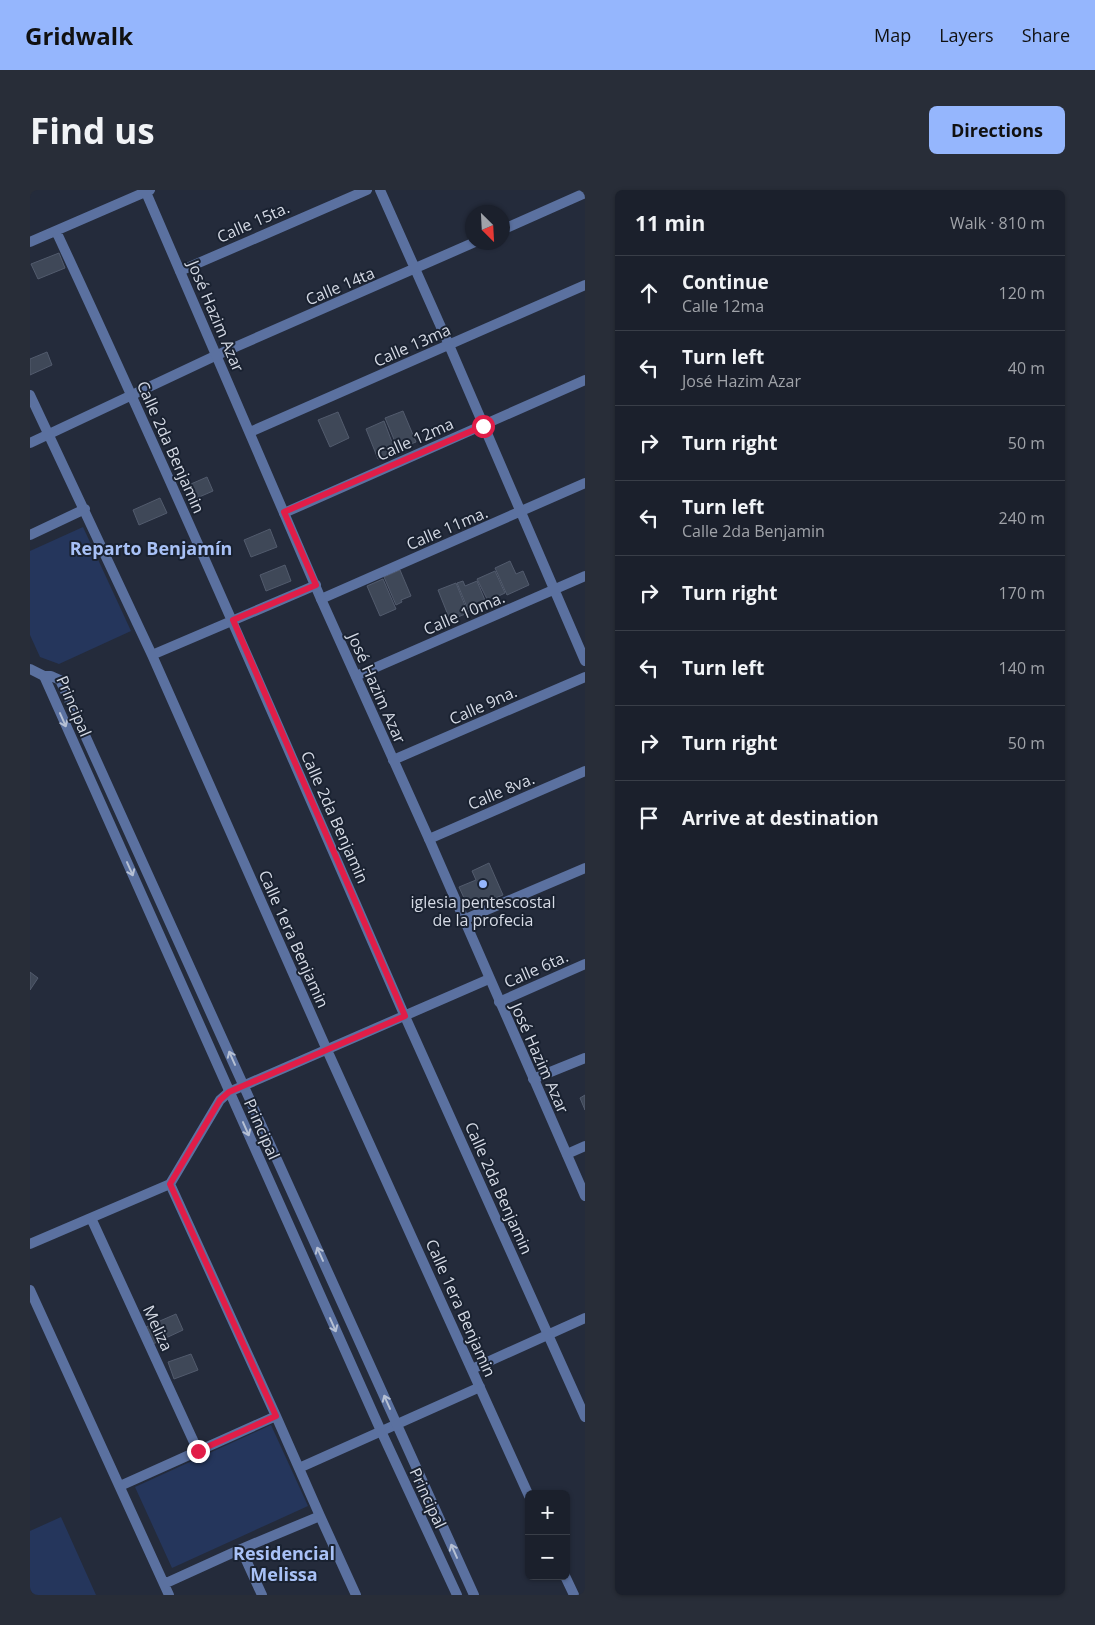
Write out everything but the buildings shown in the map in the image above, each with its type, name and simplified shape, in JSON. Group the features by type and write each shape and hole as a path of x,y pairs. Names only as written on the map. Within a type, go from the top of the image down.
{"street":[{"name":"Calle 15ta.","path":"180,271 367,190"},
{"path":"380,190 585,661"},
{"name":"José Hazim Azar","path":"147,191 321,599 429,839 585,1196"},
{"path":"30,242 147,191"},
{"path":"510,226 585,193"},
{"name":"Calle 2da Benjamin","path":"56,230 233,620 405,1016 585,1417"},
{"name":"Calle 14ta","path":"30,443 217,356 465,246"},
{"name":"Calle 13ma","path":"250,432 585,285"},
{"name":"Calle 12ma","path":"284,512 585,380"},
{"name":"Calle 1era Benjamin","path":"30,394 152,655 327,1050 526,1490"},
{"name":"Calle 11ma.","path":"321,599 585,484"},
{"path":"30,535 85,509"},
{"name":"Calle 10ma.","path":"356,676 585,576"},
{"path":"152,655 316,585"},
{"path":"30,669 44,676"},
{"name":"Principal","path":"457,1595 381,1431 44,676 51,676 60,680 474,1595"},
{"name":"Calle 9na.","path":"393,760 585,677"},
{"name":"Calle 8va.","path":"429,839 585,771"},
{"path":"463,920 585,868"},
{"name":"Calle 6ta.","path":"499,1002 585,964"},
{"path":"30,1244 170,1184 220,1100 229,1092 489,979"},
{"path":"533,1079 585,1058"},
{"path":"567,1154 585,1146"},
{"path":"170,1184 356,1595"},
{"name":"Meliza","path":"91,1218 198,1451"},
{"path":"30,1290 170,1595"},
{"path":"472,1369 585,1318"},
{"path":"298,1468 480,1386"},
{"path":"120,1486 276,1416"},
{"path":"164,1584 320,1516"},
{"path":"242,1549 262,1595"},
{"path":"567,1580 574,1595"}],"shaded area":[{"path":"83,527 131,631 59,664 40,657 30,635 30,551"},
{"path":"271,1425 308,1506 172,1568 135,1487"},
{"path":"61,1517 96,1595 30,1595 30,1531"}],"place":[{"name":"iglesia pentescostal de la profecia","path":"483,884"}],"district":[{"name":"Reparto Benjamín","path":"151,549"},
{"name":"Residencial Melissa","path":"284,1564"}],"route":[{"path":"198,1451 276,1416 170,1184 220,1100 229,1092 405,1016 233,620 316,585 284,512 483,426"}]}
